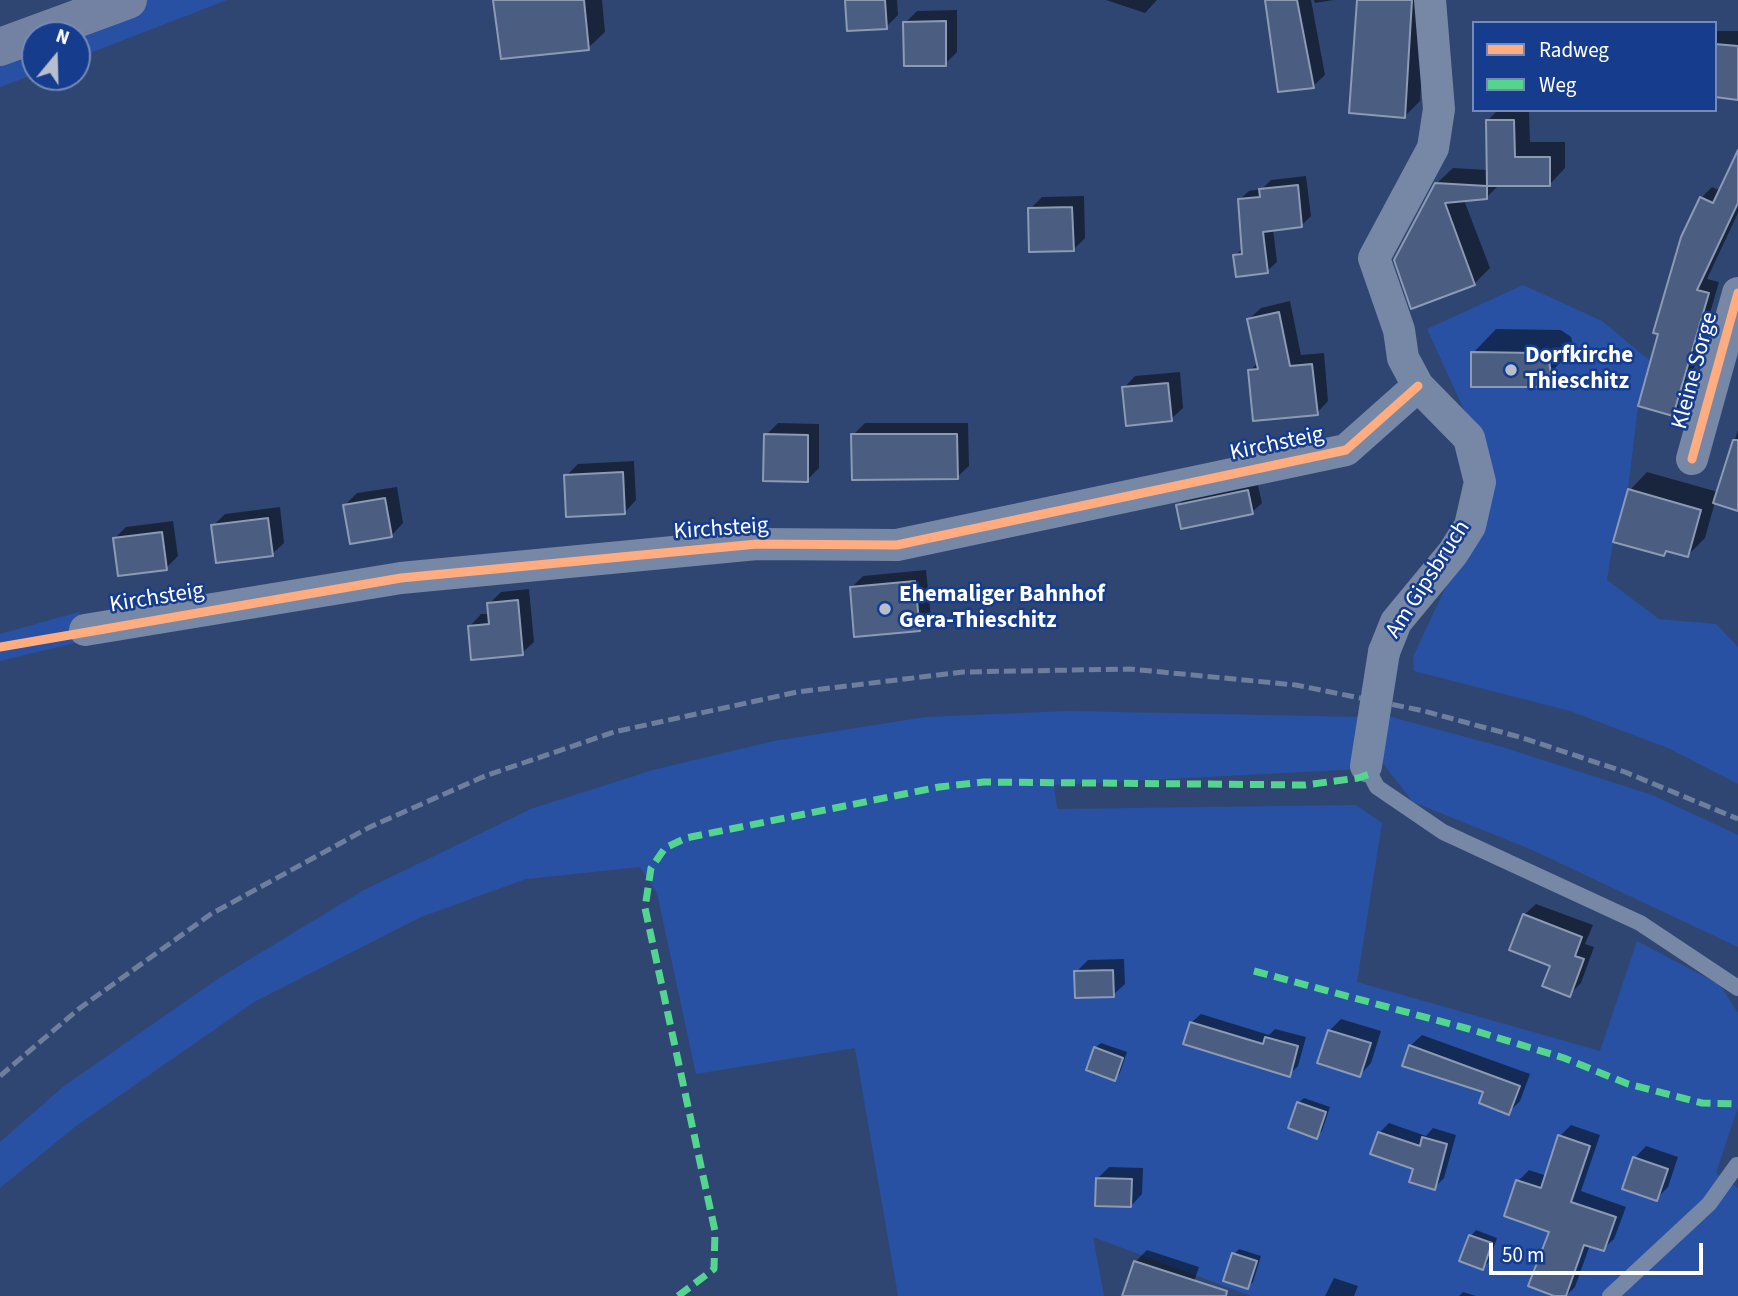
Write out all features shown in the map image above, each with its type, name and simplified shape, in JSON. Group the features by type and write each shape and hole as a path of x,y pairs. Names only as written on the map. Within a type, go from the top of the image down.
{"main road":[{"path":"0,47 128,0"}],"street":[{"name":"Am Gipsbruch","path":"1366,766 1384,652 1396,622 1453,553 1470,526 1480,482 1469,438 1418,386 1403,358 1399,330 1374,258 1433,148 1439,109 1430,0"},
{"name":"Kleine Sorge","path":"1692,459 1738,293"},
{"name":"Kirchsteig","path":"85,630 401,579 757,544 897,545 1346,450 1418,386"}],"lane":[{"name":"Am Gipsbruch","path":"1366,766 1377,787 1443,832 1640,923 1738,988"},
{"path":"1610,1296 1709,1204 1738,1164"}],"shaded area":[{"path":"90,0 227,0 91,53 91,21 34,21"},
{"path":"21,26 21,79 0,87 0,34"},
{"path":"1523,285 1602,321 1650,361 1638,406 1628,489 1613,542 1607,580 1659,619 1716,624 1738,647 1738,784 1668,748 1570,711 1414,671 1413,657 1477,520 1477,438 1427,329"},
{"path":"79,612 87,640 0,661 0,634"},
{"path":"1069,711 1361,717 1361,769 1054,785 1057,809 1356,805 1382,823 1357,982 1600,1051 1637,941 1720,985 1738,1013 1738,1107 1716,1173 1738,1188 1738,1296 1251,1296 1093,1237 1104,1296 898,1296 855,1048 696,1074 657,893 640,867 526,879 421,917 254,1002 76,1126 0,1188 0,1142 64,1086 219,978 364,890 531,809 653,770 774,741 926,717"},
{"path":"1384,715 1499,746 1652,795 1738,835 1738,947 1530,849 1413,802 1378,757"}],"building":[{"path":"493,0 584,0 589,50 501,59"},
{"path":"845,0 885,0 887,29 847,31"},
{"path":"1265,0 1297,0 1314,88 1278,92"},
{"path":"1357,0 1412,0 1405,118 1349,113"},
{"path":"946,21 946,66 904,66 903,22"},
{"path":"1717,44 1738,46 1738,100 1717,97"},
{"path":"1486,120 1514,120 1515,157 1550,157 1550,186 1487,186"},
{"path":"1738,150 1738,203 1697,290 1709,293 1673,416 1638,406 1658,334 1653,333 1681,237 1700,197 1713,203"},
{"path":"1435,183 1487,186 1487,199 1445,203 1475,285 1411,309 1394,260"},
{"path":"1298,185 1302,227 1263,232 1268,273 1236,277 1233,255 1242,254 1238,199 1260,197 1259,189"},
{"path":"1072,207 1074,251 1029,252 1028,208"},
{"path":"1279,312 1290,366 1312,364 1318,415 1253,421 1248,370 1258,369 1247,319"},
{"name":"Dorfkirche Thieschitz","path":"1471,352 1537,353 1549,361 1551,374 1548,380 1539,383 1538,387 1471,387"},
{"path":"1168,383 1172,421 1126,426 1122,387"},
{"path":"764,434 808,435 808,482 763,481"},
{"path":"851,434 957,434 958,479 852,480"},
{"path":"1733,440 1738,440 1738,511 1713,503"},
{"path":"623,472 625,514 566,517 564,475"},
{"path":"1628,489 1701,510 1688,557 1666,551 1664,556 1613,542"},
{"path":"1248,490 1253,514 1181,529 1176,505"},
{"path":"385,498 392,537 350,544 343,505"},
{"path":"268,518 273,556 216,563 211,525"},
{"path":"162,532 167,570 118,576 113,538"},
{"name":"Ehemaliger Bahnhof Gera-Thieschitz","path":"915,581 920,631 854,637 850,587"},
{"path":"518,600 523,655 471,660 468,626 489,624 487,603"},
{"path":"1523,914 1582,937 1575,956 1584,959 1570,997 1542,986 1550,966 1509,950"},
{"path":"1113,970 1114,997 1075,998 1074,971"},
{"path":"1190,1022 1263,1044 1265,1037 1298,1046 1290,1077 1183,1044"},
{"path":"1328,1030 1371,1043 1360,1077 1317,1063"},
{"path":"1409,1045 1520,1086 1509,1115 1479,1103 1483,1092 1402,1066"},
{"path":"1094,1047 1123,1058 1115,1081 1086,1070"},
{"path":"1297,1102 1326,1112 1317,1139 1288,1128"},
{"path":"1378,1132 1420,1146 1422,1137 1447,1144 1435,1190 1409,1182 1413,1169 1370,1154"},
{"path":"1558,1135 1590,1146 1571,1202 1616,1217 1604,1251 1584,1245 1566,1296 1554,1296 1528,1286 1549,1232 1504,1216 1516,1180 1541,1188"},
{"path":"1633,1157 1668,1169 1657,1201 1622,1189"},
{"path":"1096,1178 1132,1179 1131,1207 1095,1206"},
{"path":"1469,1235 1492,1243 1483,1270 1459,1261"},
{"path":"1232,1253 1257,1261 1248,1289 1223,1281"},
{"path":"1134,1261 1227,1291 1226,1296 1122,1296"}],"railway":[{"path":"0,1076 80,1008 211,914 370,827 485,776 614,732 797,692 963,672 1130,669 1296,685 1424,711 1523,738 1625,772 1738,819"}],"marked path":[{"path":"678,1296 714,1269 715,1231 645,908 651,868 665,848 686,838 939,787 984,782 1305,785 1370,774"},
{"path":"1254,971 1469,1029 1564,1058 1628,1084 1702,1103 1738,1104"}],"cycle path":[{"path":"1692,459 1738,293"},
{"path":"0,647 401,578 757,544 897,545 1346,450 1418,386"}],"place":[{"name":"Dorfkirche Thieschitz","path":"1511,370"},
{"name":"Ehemaliger Bahnhof Gera-Thieschitz","path":"885,609"}]}
